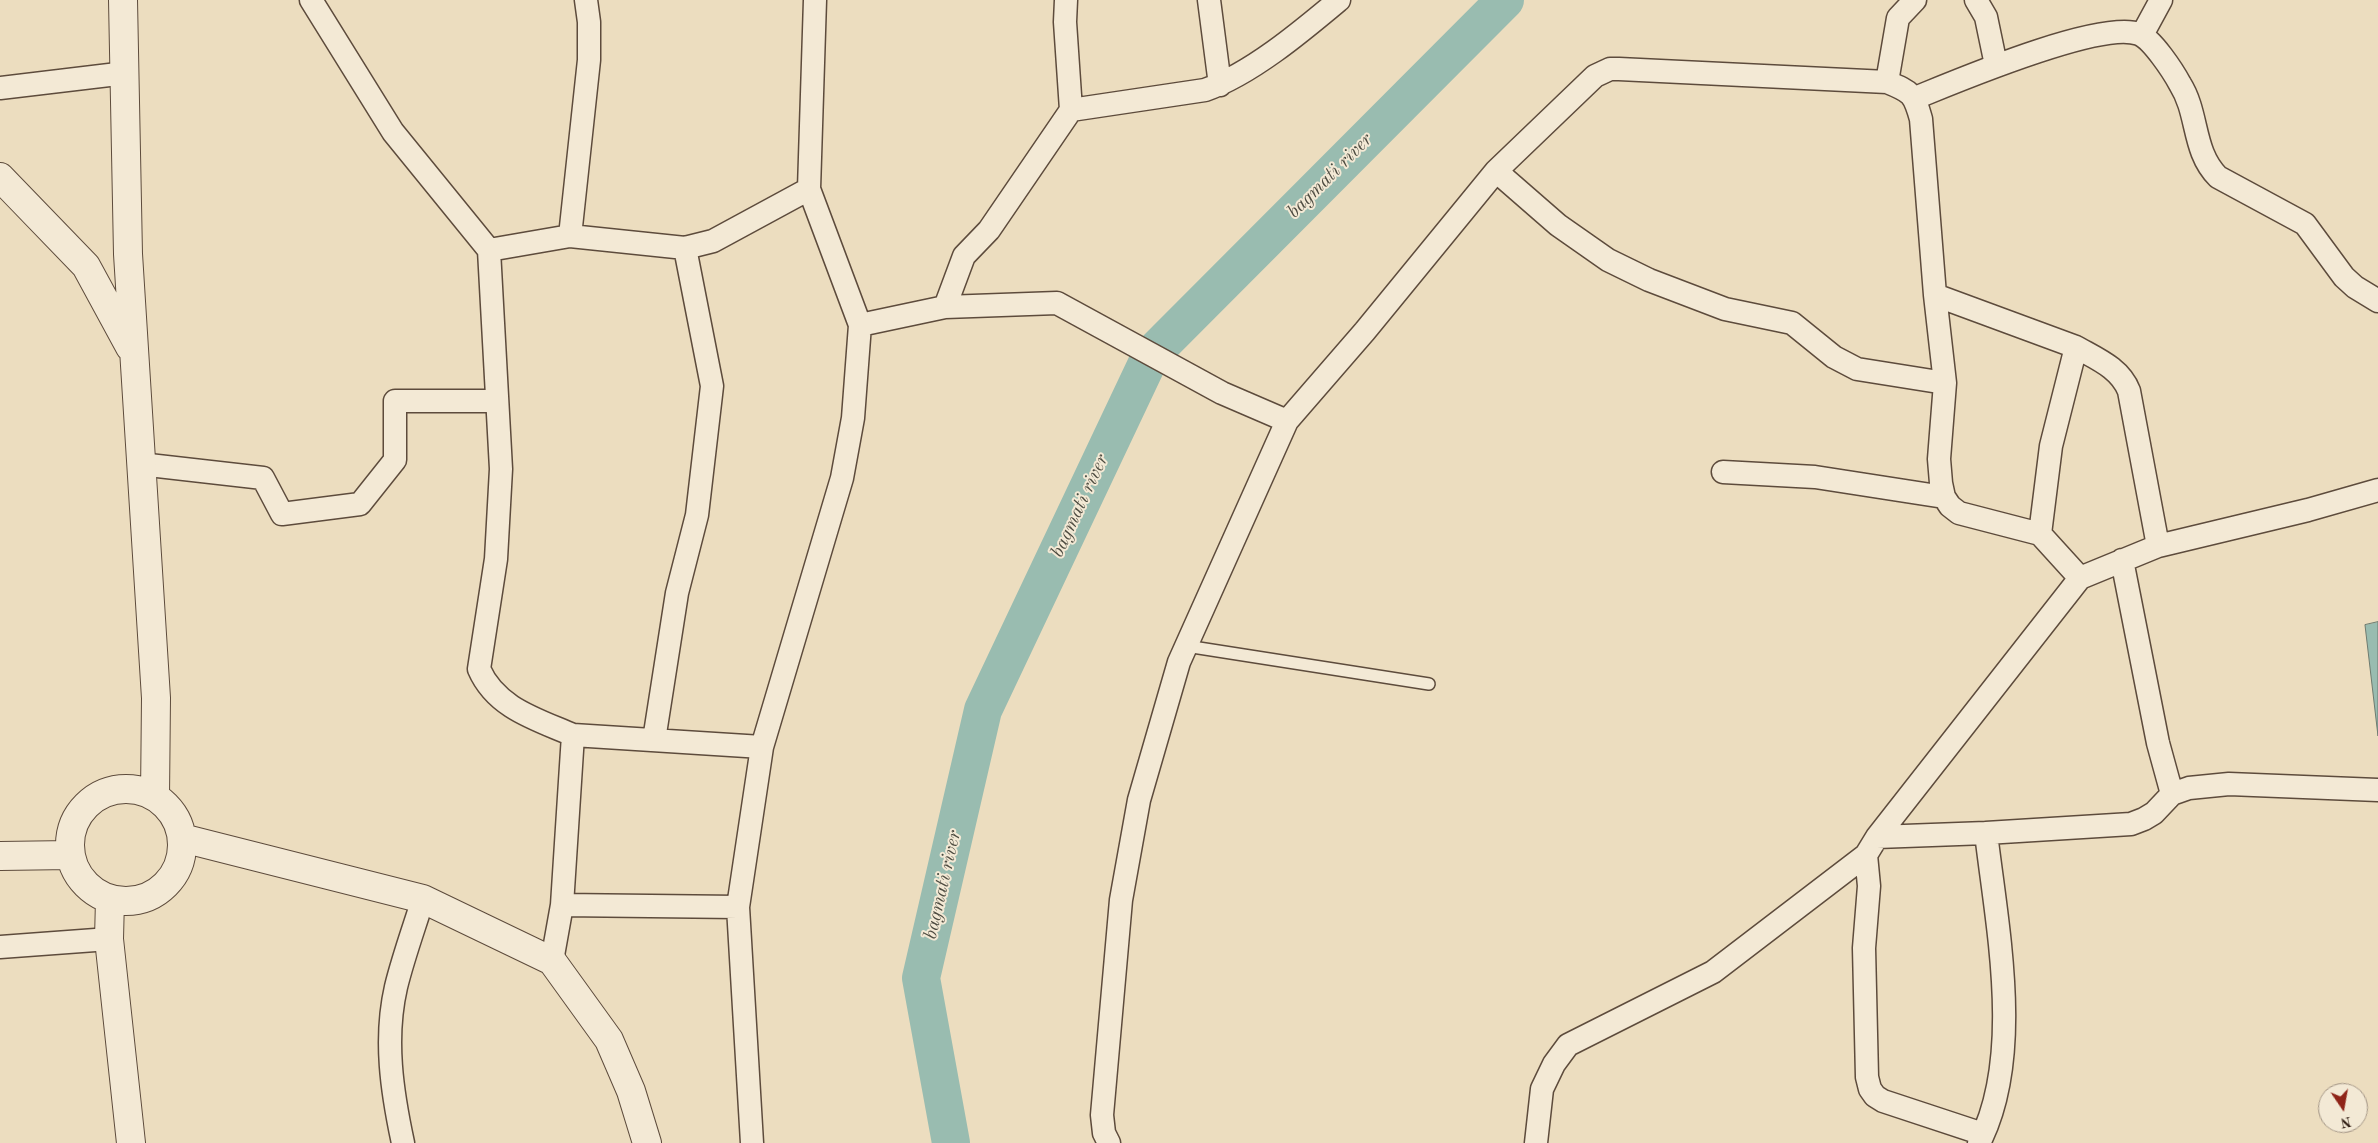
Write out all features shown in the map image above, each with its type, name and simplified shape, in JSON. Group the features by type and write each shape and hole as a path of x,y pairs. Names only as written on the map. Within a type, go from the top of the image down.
{"street":[{"path":"123,0 126,73 128,254 156,698 154,796"},
{"path":"312,0 393,132 489,250 501,469 496,559 479,669 486,684 498,697 514,708 573,735 762,747"},
{"path":"570,236 589,60 590,22 586,0"},
{"path":"752,1143 738,907 762,747 842,478 853,418 860,325 808,189 815,0"},
{"path":"945,306 964,256 989,230 1071,110 1065,22 1066,0"},
{"path":"1209,0 1220,85"},
{"path":"1071,110 1205,90 1220,85 1292,40 1339,0"},
{"path":"1887,82 1898,18 1915,0"},
{"path":"1976,0 1986,17 1996,65"},
{"path":"2142,35 2161,0"},
{"path":"1915,98 1996,65 2064,43 2117,32 2129,31 2142,35 2154,47 2187,96 2199,146 2209,168 2218,177 2305,224 2344,277 2355,287 2378,301"},
{"path":"1109,1143 1104,1133 1102,1115 1121,900 1139,800 1179,662 1287,421 1496,171 1595,76 1610,69 1887,82 1903,89 1915,98 1921,119 1935,295 1945,383 1939,460 1944,497 1950,506 1959,513 2040,534 2080,578"},
{"path":"0,88 126,73"},
{"path":"1496,171 1558,225 1608,260 1649,280 1725,309 1792,323 1834,357 1858,369 1945,383"},
{"path":"0,177 86,266 133,354"},
{"path":"489,250 570,236 685,248 713,241 808,189"},
{"path":"654,740 677,594 698,516 712,386 685,248"},
{"path":"1935,295 2076,347 2108,365 2125,381 2129,391 2158,546"},
{"path":"860,325 945,306 1057,304 1222,393 1287,421"},
{"path":"2040,534 2051,446 2076,347"},
{"path":"140,464 263,478 282,514 360,504 395,460 395,401 497,401"},
{"path":"1723,472 1816,477 1944,497"},
{"path":"1536,1143 1542,1089 1554,1064 1568,1045 1713,972 1871,846 2080,578 2158,546 2308,510 2378,490"},
{"path":"2122,560 2156,733 2172,794"},
{"path":"552,961 562,905 573,735"},
{"path":"1871,846 1986,833 2131,824 2144,820 2154,813 2172,794 2189,788 2229,784 2378,790"},
{"path":"123,788 139,790 154,796 171,810 181,828 182,854 178,870 168,883 156,893 142,900 126,902 110,899 96,893 84,883 75,870 70,855 70,839 73,824 82,810 93,799 108,791 123,788"},
{"path":"1871,846 1864,948 1864,1018 1867,1077 1870,1089 1875,1096 1883,1101 1981,1139 1997,1091 2002,1057 2004,1016 2001,967 1986,833"},
{"path":"182,838 423,899 552,961 609,1040 631,1090 647,1143"},
{"path":"0,856 70,855"},
{"path":"110,899 109,939 131,1143"},
{"path":"403,1143 392,1079 390,1050 391,1016 396,987 423,899"},
{"path":"562,905 738,907"},
{"path":"0,947 109,939"}],"lane":[{"path":"1186,646 1429,684"}],"water":[{"path":"2378,622 2378,736 2365,625"}],"waterway":[{"name":"bagmati river","path":"951,1143 921,978 983,710 1151,355 1505,0"}]}
